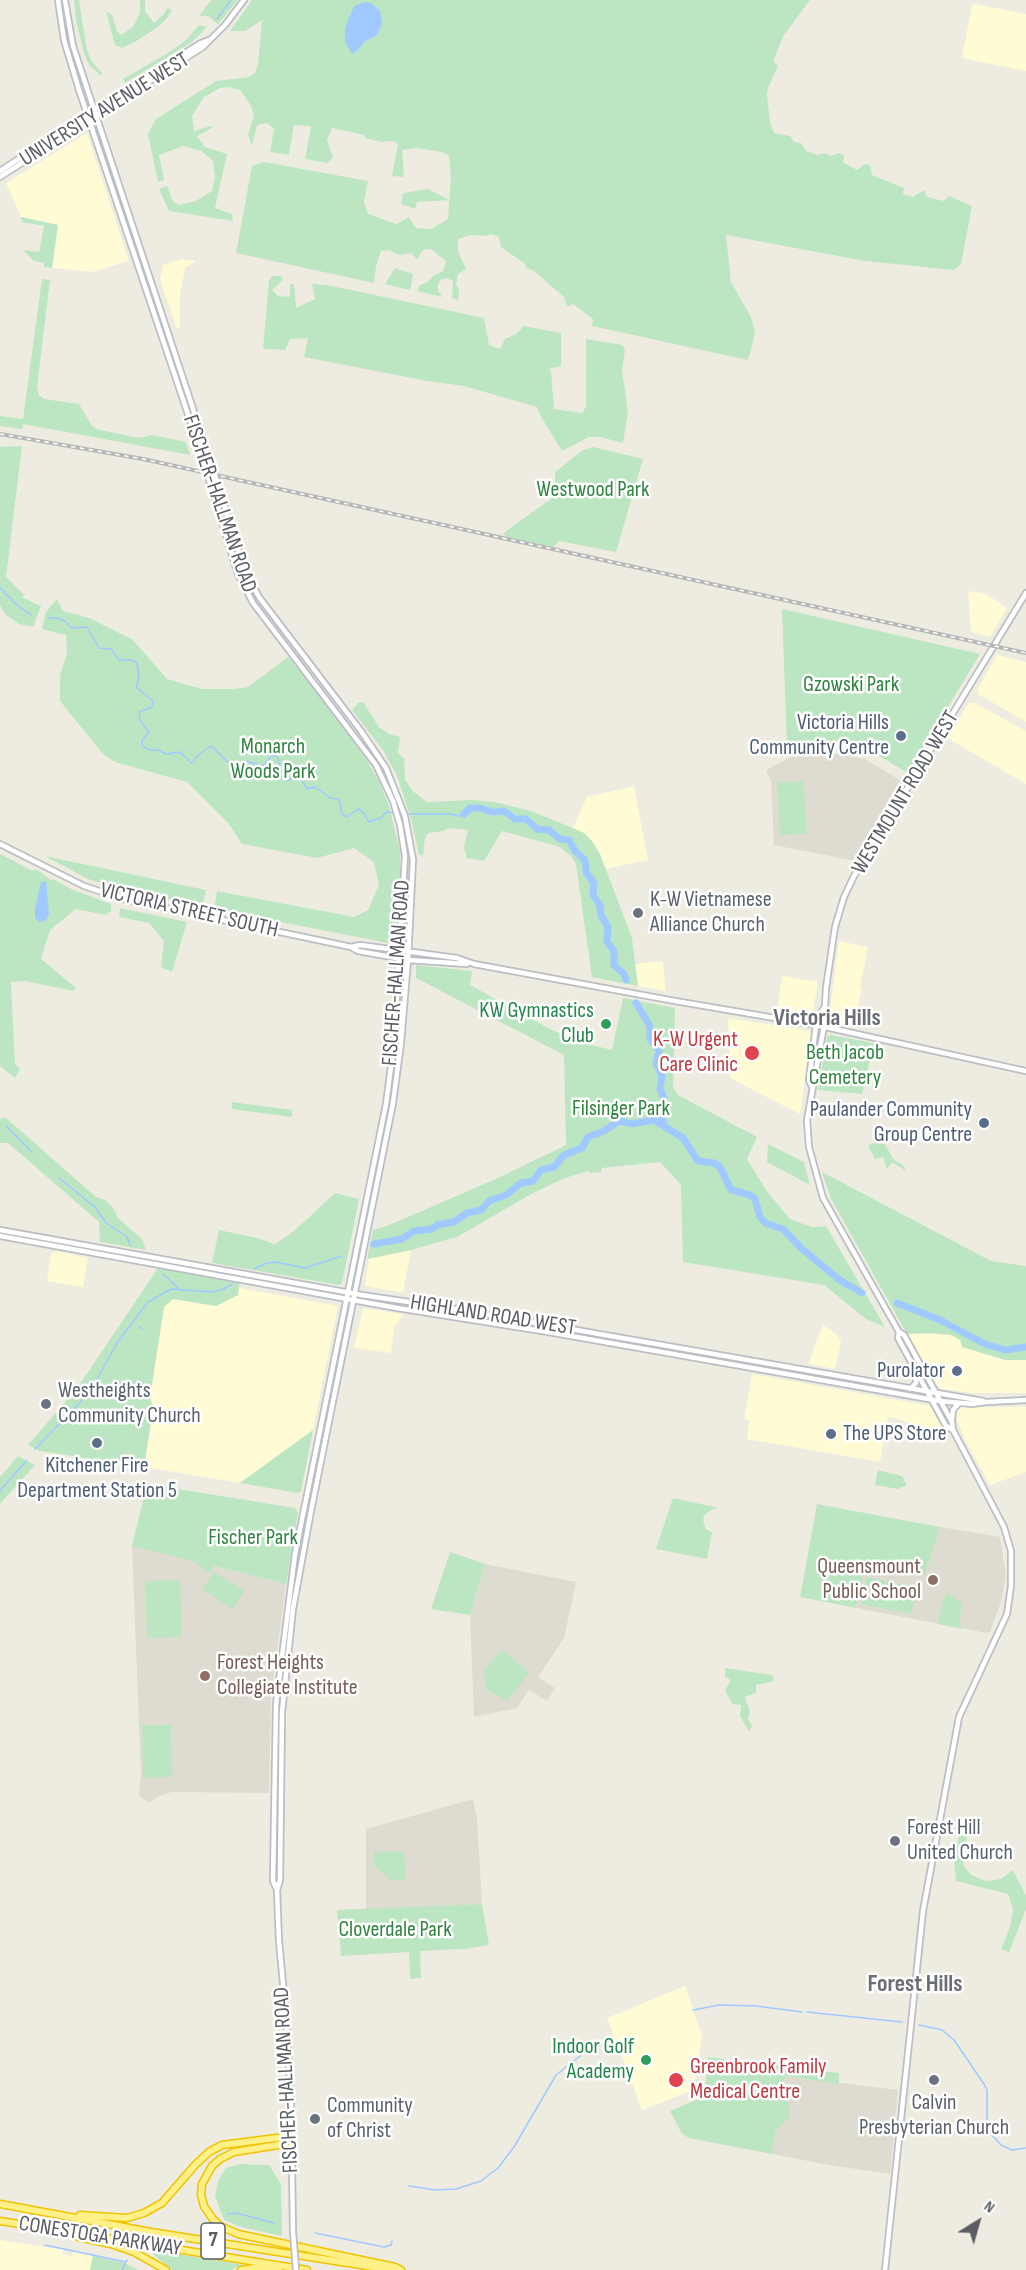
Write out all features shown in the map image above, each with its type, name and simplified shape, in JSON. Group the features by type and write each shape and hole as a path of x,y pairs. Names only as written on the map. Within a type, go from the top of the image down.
{"highway":[{"path":"35,2210 111,2218 144,2213 162,2203 196,2164 209,2152 222,2145 284,2137 291,2139"},
{"path":"291,2139 278,2145 234,2152 220,2158 212,2166 202,2184 201,2195 204,2206 212,2218 220,2226 238,2234 401,2270"},
{"name":"CONESTOGA PARKWAY","path":"0,2204 151,2232 392,2270"},
{"name":"CONESTOGA PARKWAY","path":"0,2221 308,2270"},
{"path":"55,2229 65,2234 111,2244 134,2252 166,2270"},
{"path":"242,2270 254,2268 279,2270"}],"main road":[{"name":"FISCHER-HALLMAN ROAD","path":"58,0 64,40 203,459 238,574 253,603 370,756 385,782 400,825 406,867 394,1044 386,1104 295,1554 276,1704 273,1881 277,1890"},
{"name":"FISCHER-HALLMAN ROAD","path":"65,0 73,46 244,568 258,597 378,754 400,801 413,860 408,960 393,1103 293,1609 282,1712 280,1880 277,1890 286,2015 296,2270"},
{"name":"UNIVERSITY AVENUE WEST","path":"0,177 177,66 203,47 225,25 244,0"},
{"name":"UNIVERSITY AVENUE WEST","path":"0,171 88,113 209,40"},
{"name":"WESTMOUNT ROAD WEST","path":"885,2270 923,1911 959,1717 1007,1614 1011,1586 1011,1551 1004,1527 953,1430 952,1422 904,1335 899,1332 823,1198 809,1147 807,1120 812,1087 816,1081 836,927 844,897 854,876 1026,592"},
{"name":"VICTORIA STREET SOUTH","path":"0,844 84,886 123,899 351,947 358,951 408,960 474,964 824,1026 1026,1071"},
{"name":"VICTORIA STREET SOUTH","path":"351,947 360,945 457,958 474,964"},
{"name":"WESTMOUNT ROAD WEST","path":"812,1087 809,1080 816,1025 824,1007"},
{"name":"HIGHLAND ROAD WEST","path":"0,1230 355,1294 456,1308 986,1402"},
{"name":"HIGHLAND ROAD WEST","path":"0,1236 346,1299 932,1400 972,1404 1026,1400"},
{"name":"WESTMOUNT ROAD WEST","path":"899,1332 898,1338 946,1426 953,1430"},
{"path":"910,1389 916,1383 916,1370"},
{"path":"952,1422 953,1410 959,1403"}],"shaded area":[{"path":"972,5 1026,14 1026,71 962,57"},
{"path":"87,133 129,261 92,272 52,268 58,225 21,217 6,183"},
{"path":"181,259 196,261 185,268 180,296 180,326 177,329 160,280 163,265"},
{"path":"968,591 986,594 1007,608 990,637 971,632"},
{"path":"997,655 1026,662 1026,722 978,694 978,688"},
{"path":"969,703 975,703 1026,731 1026,784 947,738"},
{"path":"823,751 865,759 903,782 855,861 774,845 771,782 766,770 794,755"},
{"path":"634,786 648,860 605,869 592,841 573,828 587,797"},
{"path":"839,941 868,947 860,987 862,988 856,1025 832,1021 829,1016"},
{"path":"663,961 666,991 638,986 635,964"},
{"path":"782,976 818,982 811,1014 808,1016 777,1011"},
{"path":"728,1018 808,1031 811,1034 800,1114 730,1078"},
{"path":"411,1250 403,1293 365,1286 369,1259"},
{"path":"56,1251 88,1258 83,1287 47,1281 51,1254"},
{"path":"239,1288 338,1306 313,1430 240,1483 144,1467 153,1409 150,1397 164,1307 173,1299 216,1306 238,1295"},
{"path":"363,1308 403,1314 394,1328 391,1353 354,1348"},
{"path":"823,1325 838,1336 841,1342 835,1369 808,1364"},
{"path":"907,1334 951,1335 961,1340 962,1347 1005,1360 1026,1360 1026,1393 972,1393 942,1389 936,1384"},
{"path":"752,1374 931,1406 946,1435 888,1417 880,1462 747,1439 749,1420 744,1419"},
{"path":"960,1407 1026,1407 1026,1472 990,1485 966,1442 955,1415"},
{"name":"Queensmount Public School","path":"940,1527 1000,1537 1006,1575 1001,1602 990,1632 856,1608 864,1563 925,1575"},
{"name":"Forest Heights Collegiate Institute","path":"132,1546 286,1584 271,1696 269,1793 172,1792 159,1796 149,1803 139,1795 141,1776"},
{"path":"485,1564 576,1582 564,1638 538,1677 555,1688 547,1701 529,1690 517,1708 474,1717 470,1615"},
{"path":"473,1799 477,1819 482,1904 366,1910 366,1829"},
{"path":"685,1986 702,2035 694,2087 691,2091 642,2110 607,2018"},
{"path":"785,2076 898,2090 890,2174 772,2154"},
{"path":"0,2240 63,2250 62,2254 72,2256 73,2252 93,2256 90,2270 0,2270"}],"green space":[{"path":"74,0 79,0 87,50 92,62 102,73 101,76 89,65 83,50"},
{"path":"140,0 145,0 145,11 154,23 167,8 172,10 159,26 135,42 122,48 115,45 106,11 112,15 117,31 121,35 133,27 140,13"},
{"path":"211,0 238,0 218,24 208,16 199,16"},
{"path":"252,0 810,0 784,35 773,61 778,66 767,95 770,122 774,133 790,136 794,142 801,143 806,151 818,155 825,153 831,156 839,153 844,156 843,162 857,170 865,164 870,165 872,175 904,188 903,194 913,197 924,190 927,197 944,201 949,196 972,206 961,264 954,270 865,261 726,235 731,282 751,317 755,333 748,360 592,326 593,319 573,304 567,307 564,297 501,247 499,237 491,234 470,235 458,239 458,252 466,269 458,274 456,284 459,291 458,300 452,298 453,281 447,278 440,280 437,288 442,297 417,291 420,285 443,271 446,261 431,249 423,250 417,259 411,253 399,255 389,250 381,251 374,283 236,253 252,166 264,162 368,181 364,202 368,214 396,224 409,217 416,228 431,229 448,219 451,178 449,156 442,152 418,148 402,150 404,177 392,176 398,144 394,141 381,142 365,138 364,135 332,128 327,140 333,158 327,163 305,159 311,126 294,125 289,155 270,152 274,129 267,123 257,125 252,146 248,135 254,115 251,106 240,90 228,87 220,88 204,97 192,116 194,131 211,126 212,128 197,136 205,147 227,154 215,208 232,214 233,221 169,211 159,189 167,186 172,200 179,205 196,201 212,191 215,177 213,161 201,151 183,146 159,155 164,180 158,182 148,134 156,119 216,81 249,77 255,73 262,20 245,31 230,31"},
{"path":"199,25 207,27 192,42 125,83 123,79 168,53 186,40"},
{"path":"428,189 449,200 417,202 415,209 401,204 403,193"},
{"path":"21,217 58,225 52,268 44,267 44,263 34,261 23,250 39,252 44,226 22,222"},
{"path":"395,268 413,274 410,290 385,284"},
{"path":"272,276 281,276 283,280 272,290 278,296 290,297 290,284 294,284 296,308 315,299 312,284 327,285 484,318 489,345 500,349 505,339 516,334 524,326 561,333 561,366 548,369 551,371 554,409 582,413 586,407 586,339 622,345 625,350 622,370 628,412 623,443 600,437 589,437 562,451 537,407 464,386 304,357 308,338 290,339 285,350 263,349 269,281"},
{"path":"42,279 50,280 37,387 39,395 44,399 79,404 96,429 139,438 152,435 186,442 190,455 23,424 22,429 0,426 0,416 23,419"},
{"path":"22,446 6,577 24,595 22,597 41,606 33,627 19,624 5,614 0,605 0,447"},
{"name":"Westwood Park","path":"593,447 643,459 616,552 559,541 553,547 507,537 503,534 555,496 555,472 583,450"},
{"name":"Monarch Woods Park","path":"57,599 63,611 89,618 133,640 167,679 202,689 248,687 288,657 365,757 380,783 389,806 400,851 400,888 396,940 393,944 214,909 217,891 354,917 368,910 379,885 374,862 354,848 317,858 242,844 229,824 187,782 115,762 103,754 60,701 60,675 67,654 66,635 42,629 46,612"},
{"name":"Gzowski Park","path":"782,609 980,654 908,773 869,750 830,742 810,742 787,747"},
{"path":"363,702 379,727 389,734 400,737 398,753 404,759 405,780 414,792 427,802 472,800 494,802 531,811 584,833 592,841 600,854 632,938 638,986 592,977 576,864 571,856 560,847 502,831 484,861 467,858 464,848 468,830 448,828 444,831 428,833 425,838 423,855 419,855 411,819 397,776 383,750 352,710 358,703"},
{"path":"803,781 807,834 780,835 777,783"},
{"path":"0,854 31,870 38,870 52,881 53,879 71,889 111,904 111,911 105,915 76,909 50,930 41,959 76,988 74,991 25,981 11,982 15,1064 20,1069 15,1078 0,1066"},
{"path":"45,856 206,890 202,907 109,886 88,879"},
{"path":"120,908 187,922 172,972 161,967 164,941 149,923 119,917"},
{"name":"Filsinger Park","path":"416,965 472,971 470,985 550,1029 579,1042 612,1050 623,998 675,1008 673,1087 678,1095 757,1137 747,1159 768,1193 790,1219 812,1227 826,1226 885,1327 866,1319 824,1285 683,1262 681,1185 660,1162 602,1168 601,1172 590,1173 588,1171 565,1178 533,1193 457,1237 367,1259 373,1230 498,1178 566,1145 564,1055 416,978"},
{"name":"Beth Jacob Cemetery","path":"830,1035 874,1043 862,1094 818,1090 827,1037"},
{"path":"232,1102 292,1110 292,1117 232,1109"},
{"path":"5,1117 96,1197 105,1200 114,1209 118,1218 142,1239 146,1250 100,1242 99,1222 8,1143 0,1143 0,1119"},
{"path":"883,1141 894,1160 903,1165 906,1171 892,1162 887,1169 883,1157 875,1159 868,1145"},
{"path":"768,1144 804,1162 810,1185 767,1162"},
{"path":"822,1172 991,1261 1026,1266 1026,1360 1005,1360 962,1347 960,1340 951,1335 907,1334 830,1197"},
{"path":"335,1193 359,1199 342,1283 339,1285 212,1263 219,1230 275,1244 294,1231"},
{"path":"158,1268 232,1281 239,1283 239,1288 238,1295 216,1306 173,1299 164,1307 150,1397 153,1409 144,1467 40,1451 28,1445 78,1387"},
{"path":"313,1430 301,1491 298,1493 240,1483"},
{"path":"18,1456 35,1465 0,1504 0,1477"},
{"path":"878,1470 902,1476 907,1485 898,1489 875,1485"},
{"name":"Fischer Park","path":"147,1484 295,1508 298,1513 286,1584 214,1566 210,1573 192,1561 132,1546"},
{"path":"673,1498 719,1508 705,1514 703,1520 706,1529 712,1532 707,1559 656,1549"},
{"path":"817,1504 940,1527 925,1575 865,1563 856,1608 800,1597"},
{"path":"450,1552 485,1564 470,1615 431,1609"},
{"path":"214,1572 244,1591 233,1609 202,1589"},
{"path":"866,1577 916,1587 911,1614 861,1604"},
{"path":"180,1580 182,1637 147,1638 145,1581"},
{"path":"947,1593 962,1604 959,1621 962,1629 938,1624"},
{"path":"502,1650 529,1673 507,1701 486,1689 484,1670"},
{"path":"725,1668 772,1675 774,1681 756,1685 756,1693 745,1697 750,1712 748,1718 752,1726 749,1731 740,1716 741,1705 732,1704 725,1690 731,1680 725,1677"},
{"path":"142,1725 171,1725 172,1777 143,1778"},
{"path":"976,1819 984,1823 967,1837 963,1865 971,1875 986,1881 1001,1879 1013,1870 1026,1896 1026,1909 1009,1952 1001,1949 1010,1927 1013,1909 1008,1894 956,1881 954,1860 962,1820"},
{"path":"402,1851 406,1881 392,1880 380,1872 374,1863 374,1852"},
{"name":"Cloverdale Park","path":"482,1904 489,1945 464,1949 420,1951 421,1978 410,1979 409,1952 341,1956 337,1910"},
{"path":"708,2057 839,2073 839,2084 785,2076 782,2093 788,2099 790,2116 776,2130 772,2154 689,2138 682,2134 670,2111 698,2099 705,2090"},
{"path":"240,2164 269,2165 281,2184 282,2236 241,2227 224,2220 215,2196 218,2181 226,2168"},
{"path":"147,2249 244,2265 231,2270 172,2270"},
{"path":"93,2256 122,2262 138,2270 90,2270"}],"water":[{"path":"365,2 371,3 380,11 382,24 377,35 364,42 352,54 345,42 345,28 354,6"},
{"path":"46,881 49,914 45,921 39,922 35,918 35,909 41,882"}],"waterway":[{"path":"217,19 231,0"},
{"path":"0,588 31,615"},
{"path":"48,618 65,621 72,628 87,627 99,648 111,649 119,660 133,660 137,663 139,679 136,687 153,701 152,707 139,712 140,720 149,733 142,740 142,745 149,750 158,750 166,754 180,752 191,763 209,747 212,747 232,766 245,761 263,766 271,756 277,756 283,779 287,781 300,777 307,789 315,787 330,798 339,799 342,814 347,817 358,809 363,812 369,822 381,818 386,812 395,813"},
{"path":"464,814 470,808 492,812 504,811 515,819 526,819 537,829 549,830 560,839 569,840 575,851 585,860 586,872 594,883 593,895 600,905 601,915 608,927 607,942 614,951 614,965 624,974 626,980"},
{"path":"406,814 459,816 464,814"},
{"path":"636,1003 650,1026 650,1039 659,1051 656,1063 662,1076 660,1089 664,1098 661,1115 665,1126"},
{"path":"374,1244 402,1239 414,1231 432,1229 437,1225 454,1222 467,1213 481,1210 489,1201 506,1195 521,1183 533,1181 541,1170 554,1167 564,1155 582,1148 588,1137 616,1123 621,1121 631,1124 654,1120 683,1138 698,1161 714,1163 720,1167 731,1190 750,1195 755,1199 760,1217 765,1223 783,1229 802,1249 841,1281 862,1293"},
{"path":"6,1126 31,1151"},
{"path":"59,1178 95,1207 106,1223 127,1237 130,1246"},
{"path":"254,1269 276,1262 305,1268 342,1256"},
{"path":"163,1274 178,1288"},
{"path":"35,1449 90,1392 117,1343 148,1302 171,1289 213,1292 232,1284"},
{"path":"897,1303 940,1320 985,1344 1005,1350 1026,1347"},
{"path":"0,1491 27,1460"},
{"path":"693,2010 719,2005 756,2006 802,2012"},
{"path":"807,2012 902,2022"},
{"path":"919,2025 942,2030 954,2040 984,2084 987,2090 987,2122 991,2134 1001,2145 1012,2150 1026,2148"},
{"path":"409,2186 435,2190 456,2189 481,2181 498,2168 514,2147 556,2075 589,2049 604,2044"},
{"path":"227,2214 236,2213 274,2223"},
{"path":"315,2233 384,2247 391,2245 392,2241"},
{"path":"45,2245 126,2262"},
{"path":"122,2270 127,2260"}],"railway":[{"path":"0,434 143,459 1026,653"}],"place":[{"name":"Victoria Hills Community Centre","path":"901,736"},
{"name":"K-W Vietnamese Alliance Church","path":"638,913"},
{"name":"KW Gymnastics Club","path":"606,1024"},
{"name":"K-W Urgent Care Clinic","path":"752,1053"},
{"name":"Paulander Community Group Centre","path":"984,1123"},
{"name":"Purolator","path":"957,1371"},
{"name":"Westheights Community Church","path":"46,1404"},
{"name":"The UPS Store","path":"831,1434"},
{"name":"Kitchener Fire Department Station 5","path":"97,1443"},
{"name":"Queensmount Public School","path":"933,1580"},
{"name":"Forest Heights Collegiate Institute","path":"205,1676"},
{"name":"Forest Hill United Church","path":"895,1841"},
{"name":"Indoor Golf Academy","path":"646,2060"},
{"name":"Greenbrook Family Medical Centre","path":"676,2080"},
{"name":"Calvin Presbyterian Church","path":"934,2080"},
{"name":"Community of Christ","path":"315,2119"}],"district":[{"name":"Victoria Hills","path":"827,1019"},
{"name":"Forest Hills","path":"915,1985"}]}
